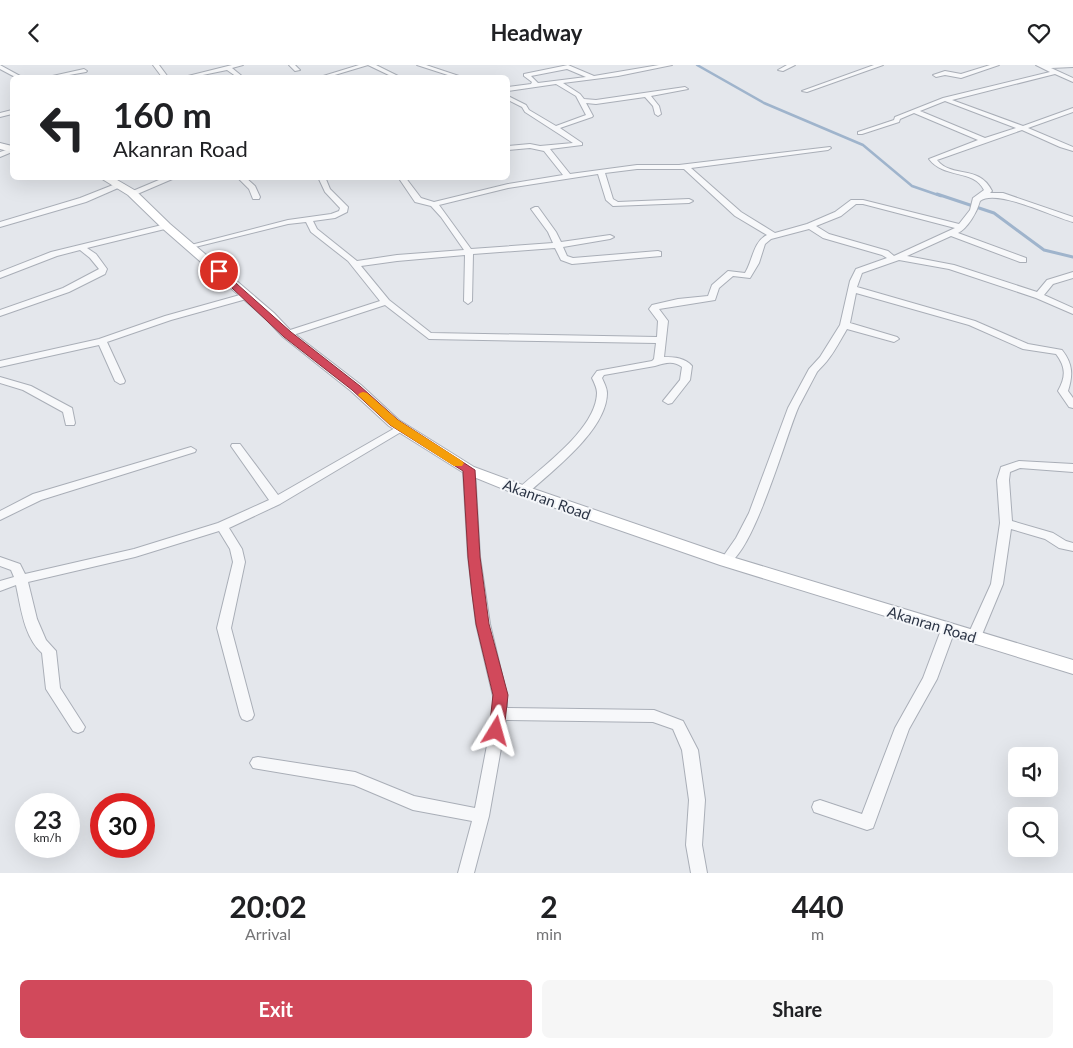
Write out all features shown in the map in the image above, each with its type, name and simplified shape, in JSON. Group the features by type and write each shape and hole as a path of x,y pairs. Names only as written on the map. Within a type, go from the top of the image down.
{"main road":[{"name":"Akanran Road","path":"110,180 127,189 288,335 356,388 394,423 469,470 523,491 726,561 1073,667"}],"street":[{"path":"0,67 8,65"},
{"path":"212,65 218,70"},
{"path":"196,75 240,65"},
{"path":"330,75 364,65"},
{"path":"370,65 392,75"},
{"path":"420,65 452,75"},
{"path":"638,65 644,67 644,70"},
{"path":"510,89 669,65"},
{"path":"780,70 792,65"},
{"path":"805,91 880,65"},
{"path":"936,75 961,75 990,65 996,65"},
{"path":"1041,66 1073,65"},
{"path":"1041,66 1053,73 1073,80"},
{"path":"0,67 14,75"},
{"path":"534,85 533,79 526,75 564,67 573,67 592,77"},
{"path":"58,75 83,68"},
{"path":"228,68 237,75"},
{"path":"860,133 897,121 897,118 945,99 1053,73"},
{"path":"555,128 590,116 578,95 557,82"},
{"path":"582,101 596,102 685,89"},
{"path":"647,95 658,107 658,114"},
{"path":"510,99 580,144 540,148"},
{"path":"945,99 1073,149"},
{"path":"726,561 741,540 755,513 793,408 814,369 824,359 845,325 854,281 859,271 896,258 961,227 974,209 976,200 988,191 981,179 943,167 935,163 933,159 1023,128 1052,115 1073,110"},
{"path":"914,111 986,140"},
{"path":"510,148 524,146 546,149 568,176"},
{"path":"404,180 418,200 434,204 508,186 602,171 685,166 787,149 828,148"},
{"path":"605,160 613,170"},
{"path":"685,166 748,221 773,235"},
{"path":"602,171 610,200 616,203 690,201"},
{"path":"0,225 83,200 162,180"},
{"path":"243,180 252,188 256,197"},
{"path":"191,246 288,222 332,216 343,212 344,207 332,196 321,180"},
{"path":"982,195 1000,195 1073,220"},
{"path":"659,360 662,321 654,309 678,302 712,298 715,287 731,273 747,275 755,263 762,243 773,235 810,226 838,214 847,206 863,201 961,227"},
{"path":"434,204 444,215 469,252 468,301"},
{"path":"535,209 552,232 564,258 572,261 658,253"},
{"path":"309,220 314,230 355,264 386,302 429,336 660,340"},
{"path":"0,275 54,254 166,226"},
{"path":"810,226 826,236 896,258 951,267 1039,296 1073,311"},
{"path":"951,233 1023,260"},
{"path":"355,264 389,258 558,245 610,237"},
{"path":"0,313 66,290 102,272 103,269 93,257 82,248"},
{"path":"1039,296 1050,282 1073,275"},
{"path":"853,289 972,323 1026,347 1059,352 1071,372 1070,380 1063,391 1073,405"},
{"path":"0,364 102,341 168,318 247,296"},
{"path":"288,335 386,302"},
{"path":"845,325 894,339"},
{"path":"102,341 120,381"},
{"path":"523,491 579,439 596,415 602,393 597,378 600,373 655,363 659,360 674,359 683,362 686,366 684,380 668,401"},
{"path":"1,380 27,388 68,411 70,423"},
{"path":"0,587 21,579 135,553 222,526 276,501 402,427"},
{"path":"236,446 276,501"},
{"path":"0,516 37,497 191,450"},
{"path":"974,637 997,585 1006,523 1003,480 1005,470 1019,464 1073,468"},
{"path":"466,873 481,816 500,714 500,695 483,624 474,557 469,470"},
{"path":"1006,523 1049,536 1063,545 1073,547"},
{"path":"222,526 236,549 240,562 224,628 247,715"},
{"path":"0,561 16,567 21,579 30,619 40,643 49,651 53,689 78,727"},
{"path":"820,807 867,823 902,728 930,679 948,630"},
{"path":"500,714 654,716 678,725 690,750 697,800 694,845 699,873"},
{"path":"258,763 355,779 413,803 481,816"}],"waterway":[{"path":"697,65 764,103 863,145 912,186 941,196"},
{"path":"937,194 994,213 1044,250 1073,257"}],"slow traffic":[{"path":"363,395 394,423 458,463"}],"route":[{"path":"219,271 270,316 288,335 356,388 394,423 469,470 474,557 483,624 500,695 500,714 496,731"}]}
